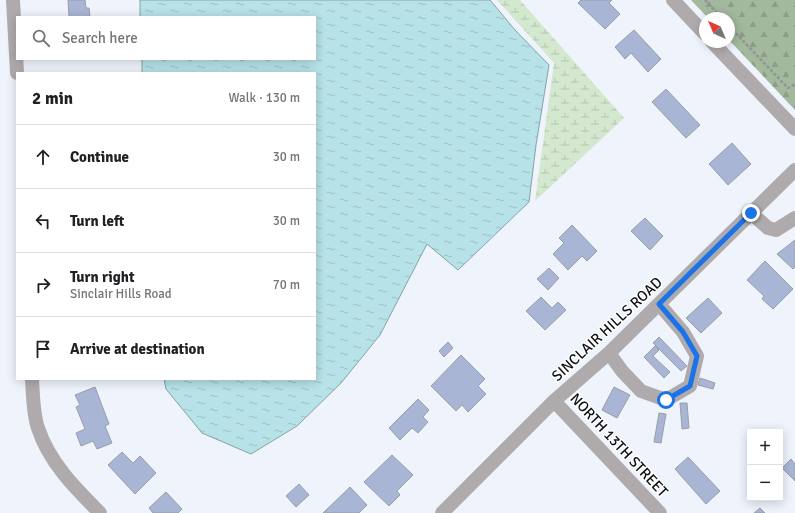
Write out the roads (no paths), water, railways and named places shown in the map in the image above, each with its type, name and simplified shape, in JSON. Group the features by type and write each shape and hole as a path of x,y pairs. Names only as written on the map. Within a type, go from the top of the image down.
{"street":[{"path":"13,0 16,55"},
{"path":"672,0 699,28"},
{"path":"718,48 795,129"},
{"path":"16,60 17,72"},
{"name":"SINCLAIR HILLS ROAD","path":"442,513 554,401 609,353 795,170"},
{"path":"751,213 768,228 776,230 795,218"},
{"path":"609,353 622,371 641,391 666,400 690,386 697,356 683,332 659,304"},
{"path":"32,380 37,427 50,457 71,483 100,513"},
{"name":"NORTH 13TH STREET","path":"554,401 660,513"}],"water":[{"path":"140,0 490,0 515,30 549,65 536,145 529,202 458,270 427,244 380,335 341,383 297,426 251,454 202,433 166,389 164,380 316,380 316,72 142,72 142,60 316,60 316,16 140,16"}]}
